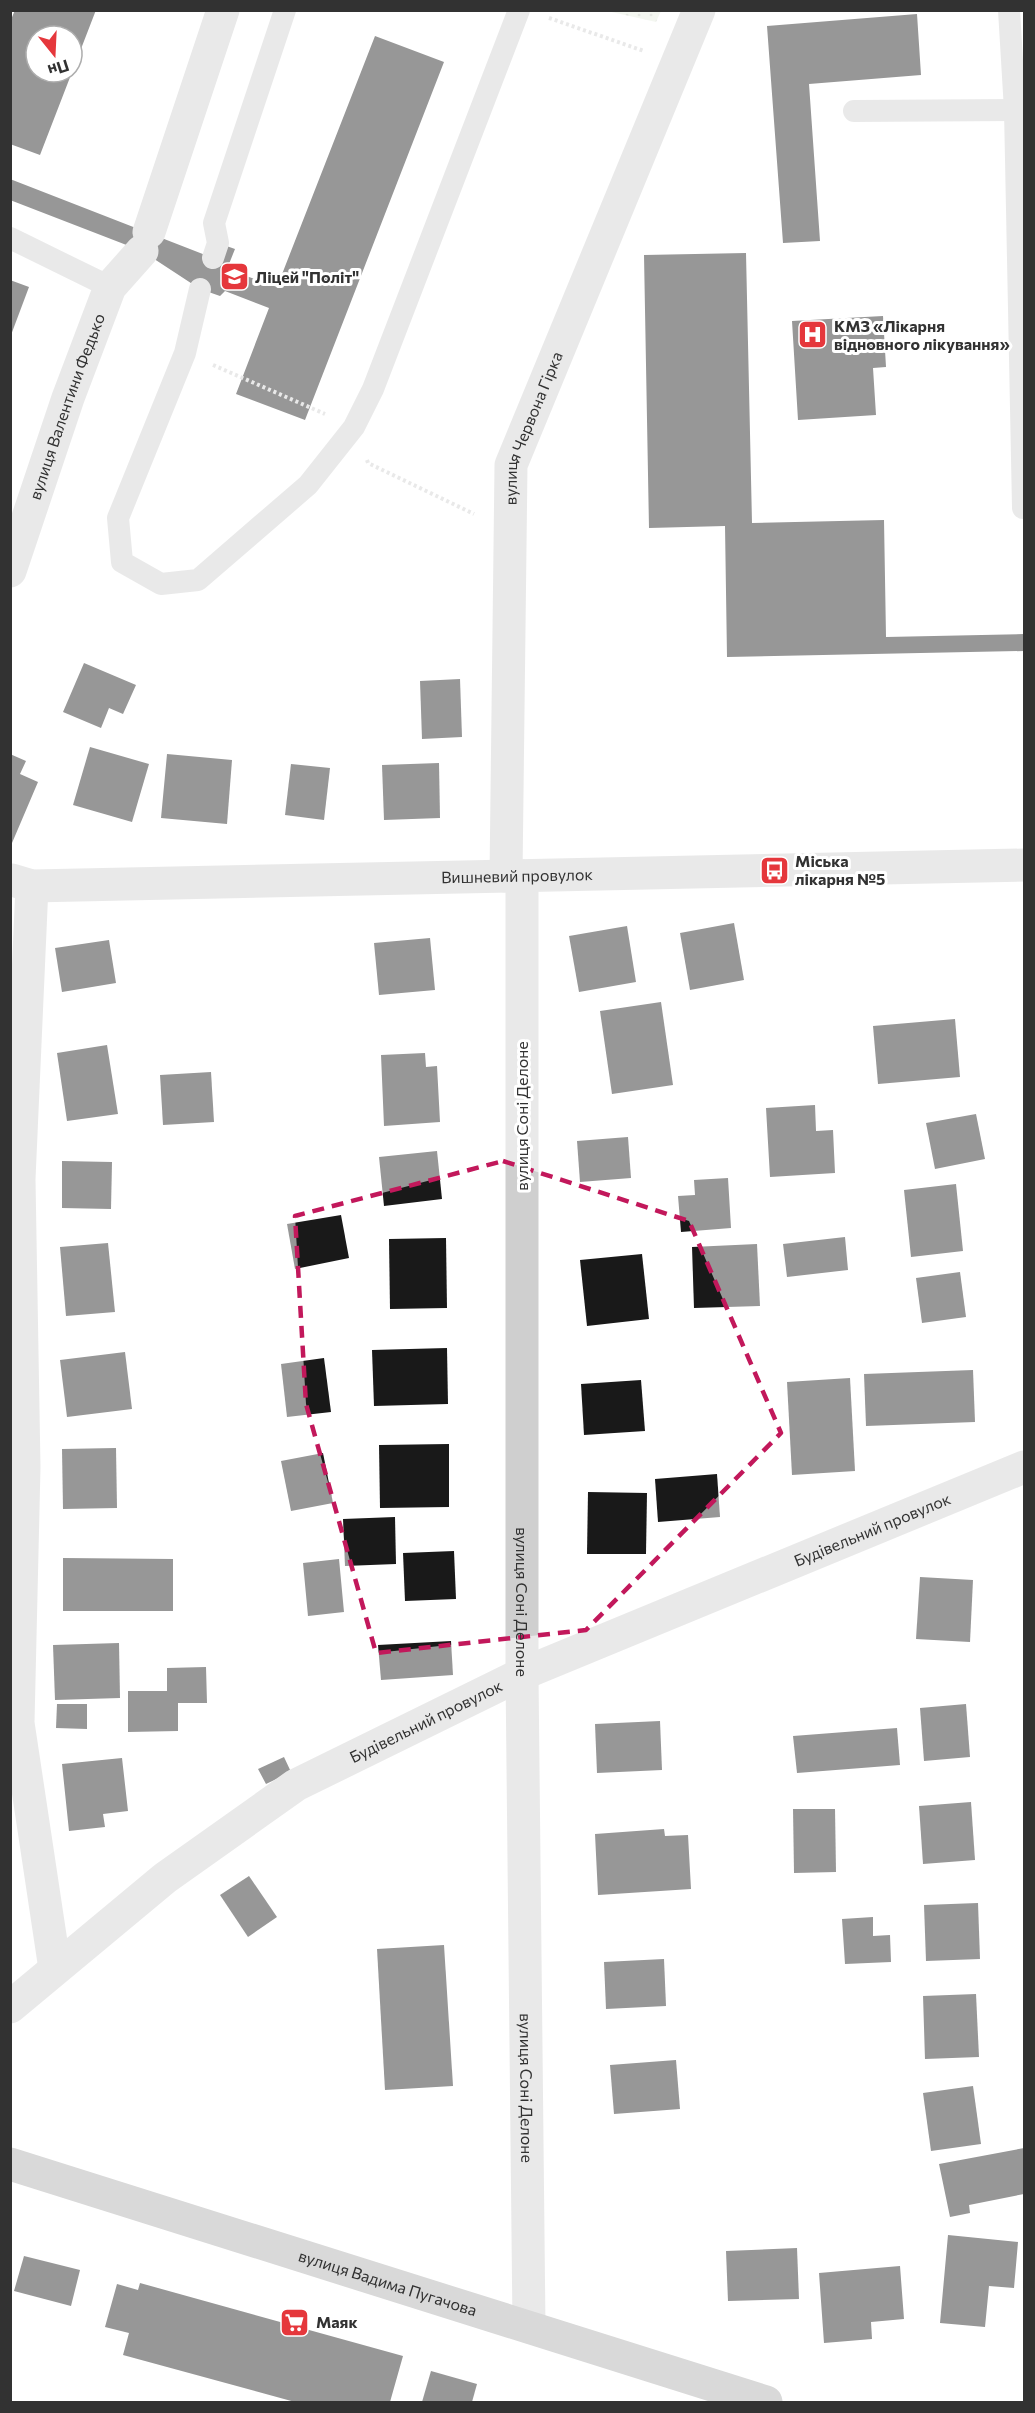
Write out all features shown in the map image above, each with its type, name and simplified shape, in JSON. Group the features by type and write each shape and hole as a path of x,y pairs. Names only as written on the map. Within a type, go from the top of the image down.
{"main road":[{"name":"вулиця Вадима Пугачова","path":"10,2164 766,2403"}],"street":[{"name":"вулиця Валентини Федько","path":"10,571 68,398 110,286 145,241 223,10"},
{"name":"вулиця Червона Гірка","path":"514,876 511,465 699,10"},
{"name":"Вишневий провулок","path":"21,883 514,876 1024,865"},
{"name":"вулиця Соні Делоне","path":"514,876 529,2327"},
{"path":"21,883 19,1179 24,1467 18,1723 55,1970"},
{"name":"Будівельний провулок","path":"10,2007 165,1878 296,1785 522,1674 1024,1467"}],"lane":[{"path":"213,258 218,243 214,223 285,10"},
{"path":"200,289 184,353 118,518 122,562 161,584 198,580 308,485 354,427 373,389 519,10"},
{"path":"1009,10 1015,110 1023,508"},
{"path":"854,111 1015,110"},
{"path":"10,238 110,286"}],"path":[{"path":"556,20 676,62"},
{"path":"184,353 354,427 368,463 510,532"}],"highlighted area":[{"path":"503,1161 689,1221 781,1433 586,1630 376,1653 306,1404 295,1216"}],"shaded area":[{"path":"661,10 656,22 607,11"}],"building":[{"path":"15,10 96,10 84,41 84,24 24,24 24,84 67,84 40,155 10,144 10,22"},
{"path":"917,14 921,75 809,84 820,241 783,243 767,26"},
{"path":"375,36 444,62 305,420 236,394 269,308 225,291 220,296 200,289 142,251 10,200 10,179 213,258 218,243 235,249 227,269 277,287"},
{"path":"746,253 752,523 884,520 886,637 1024,634 1024,651 727,657 725,526 649,528 644,255"},
{"path":"10,280 29,287 11,335 10,335"},
{"path":"883,316 886,367 873,368 876,415 798,420 792,321"},
{"path":"84,663 136,685 123,714 109,708 101,728 63,712"},
{"path":"460,679 462,737 422,739 420,681"},
{"path":"90,747 149,764 132,822 73,805"},
{"path":"10,754 26,761 20,774 38,782 12,843"},
{"path":"167,754 232,760 227,824 161,818"},
{"path":"439,763 440,818 384,820 382,765"},
{"path":"291,764 330,768 324,820 285,815"},
{"path":"734,923 744,980 690,990 680,933"},
{"path":"627,926 636,982 579,992 569,936"},
{"path":"430,938 435,990 379,995 374,943"},
{"path":"109,940 116,983 62,992 55,948"},
{"path":"661,1002 673,1085 612,1094 600,1011"},
{"path":"955,1019 960,1077 878,1084 873,1026"},
{"path":"107,1045 118,1114 67,1121 57,1053"},
{"path":"425,1053 426,1067 437,1066 440,1122 384,1126 381,1055"},
{"path":"211,1072 214,1122 163,1125 160,1075"},
{"path":"815,1105 816,1131 833,1130 835,1173 770,1177 766,1108"},
{"path":"976,1114 985,1159 935,1169 926,1123"},
{"path":"628,1137 631,1178 580,1182 577,1141"},
{"path":"437,1151 442,1199 384,1206 379,1157"},
{"path":"62,1161 112,1162 111,1209 62,1208"},
{"path":"728,1178 731,1228 681,1232 678,1196 695,1195 694,1180"},
{"path":"956,1184 963,1251 911,1257 904,1190"},
{"path":"341,1215 349,1258 295,1269 287,1224"},
{"path":"845,1237 848,1270 787,1277 783,1244"},
{"path":"446,1238 447,1308 390,1309 389,1239"},
{"path":"108,1243 115,1312 66,1316 60,1247"},
{"path":"757,1244 760,1306 694,1308 692,1247"},
{"path":"642,1254 649,1319 587,1326 580,1260"},
{"path":"960,1272 966,1317 922,1323 916,1278"},
{"path":"447,1348 448,1404 374,1406 372,1350"},
{"path":"125,1352 132,1409 67,1417 60,1360"},
{"path":"324,1358 331,1412 287,1417 281,1364"},
{"path":"973,1370 975,1422 866,1426 864,1374"},
{"path":"850,1378 855,1471 792,1475 787,1382"},
{"path":"641,1380 645,1431 584,1435 581,1384"},
{"path":"449,1444 449,1507 380,1508 379,1445"},
{"path":"116,1448 117,1508 63,1509 62,1449"},
{"path":"323,1453 333,1503 291,1511 281,1461"},
{"path":"717,1474 720,1517 658,1522 655,1479"},
{"path":"588,1492 647,1493 646,1554 587,1554"},
{"path":"395,1517 396,1564 345,1566 343,1519"},
{"path":"454,1551 456,1599 405,1601 403,1553"},
{"path":"63,1558 173,1559 173,1611 63,1611"},
{"path":"339,1559 344,1612 308,1616 303,1563"},
{"path":"920,1577 973,1580 970,1642 916,1639"},
{"path":"451,1641 453,1675 381,1680 378,1645"},
{"path":"119,1643 120,1698 55,1700 53,1645"},
{"path":"206,1667 207,1703 178,1703 178,1731 128,1732 128,1691 167,1691 167,1668"},
{"path":"57,1704 87,1704 87,1729 56,1728"},
{"path":"966,1704 970,1757 924,1761 920,1708"},
{"path":"660,1721 662,1770 597,1773 595,1724"},
{"path":"897,1728 900,1765 797,1773 793,1736"},
{"path":"284,1757 291,1772 266,1784 258,1769"},
{"path":"122,1758 128,1811 103,1814 105,1827 69,1831 62,1764"},
{"path":"971,1802 975,1860 923,1864 919,1806"},
{"path":"793,1809 835,1809 836,1872 794,1873"},
{"path":"664,1829 665,1836 688,1835 691,1889 598,1895 595,1834"},
{"path":"249,1876 277,1917 248,1937 220,1895"},
{"path":"978,1903 980,1959 926,1961 924,1905"},
{"path":"873,1917 873,1936 890,1935 891,1962 845,1964 842,1919"},
{"path":"444,1945 453,2086 385,2090 377,1949"},
{"path":"664,1959 666,2006 606,2009 604,1962"},
{"path":"976,1994 979,2057 925,2059 923,1996"},
{"path":"676,2060 680,2109 614,2114 610,2065"},
{"path":"973,2086 981,2144 931,2151 923,2093"},
{"path":"1024,2148 1024,2194 969,2205 970,2213 950,2217 939,2164"},
{"path":"948,2235 1018,2242 1014,2288 989,2286 985,2327 940,2323"},
{"path":"797,2248 799,2299 728,2301 726,2251"},
{"path":"24,2256 80,2270 71,2306 14,2291"},
{"path":"900,2266 904,2319 871,2322 872,2339 824,2343 819,2273"},
{"path":"140,2283 403,2356 390,2402 295,2402 123,2355 129,2333 105,2327 117,2284 138,2290"},
{"path":"431,2371 477,2384 472,2402 422,2402"}],"place":[{"name":"Ліцей \"Політ\"","path":"234,277"},
{"name":"КМЗ «Лікарня відновного лікування»","path":"813,335"},
{"name":"Міська лікарня №5","path":"774,870"},
{"name":"Маяк","path":"295,2322"}]}
